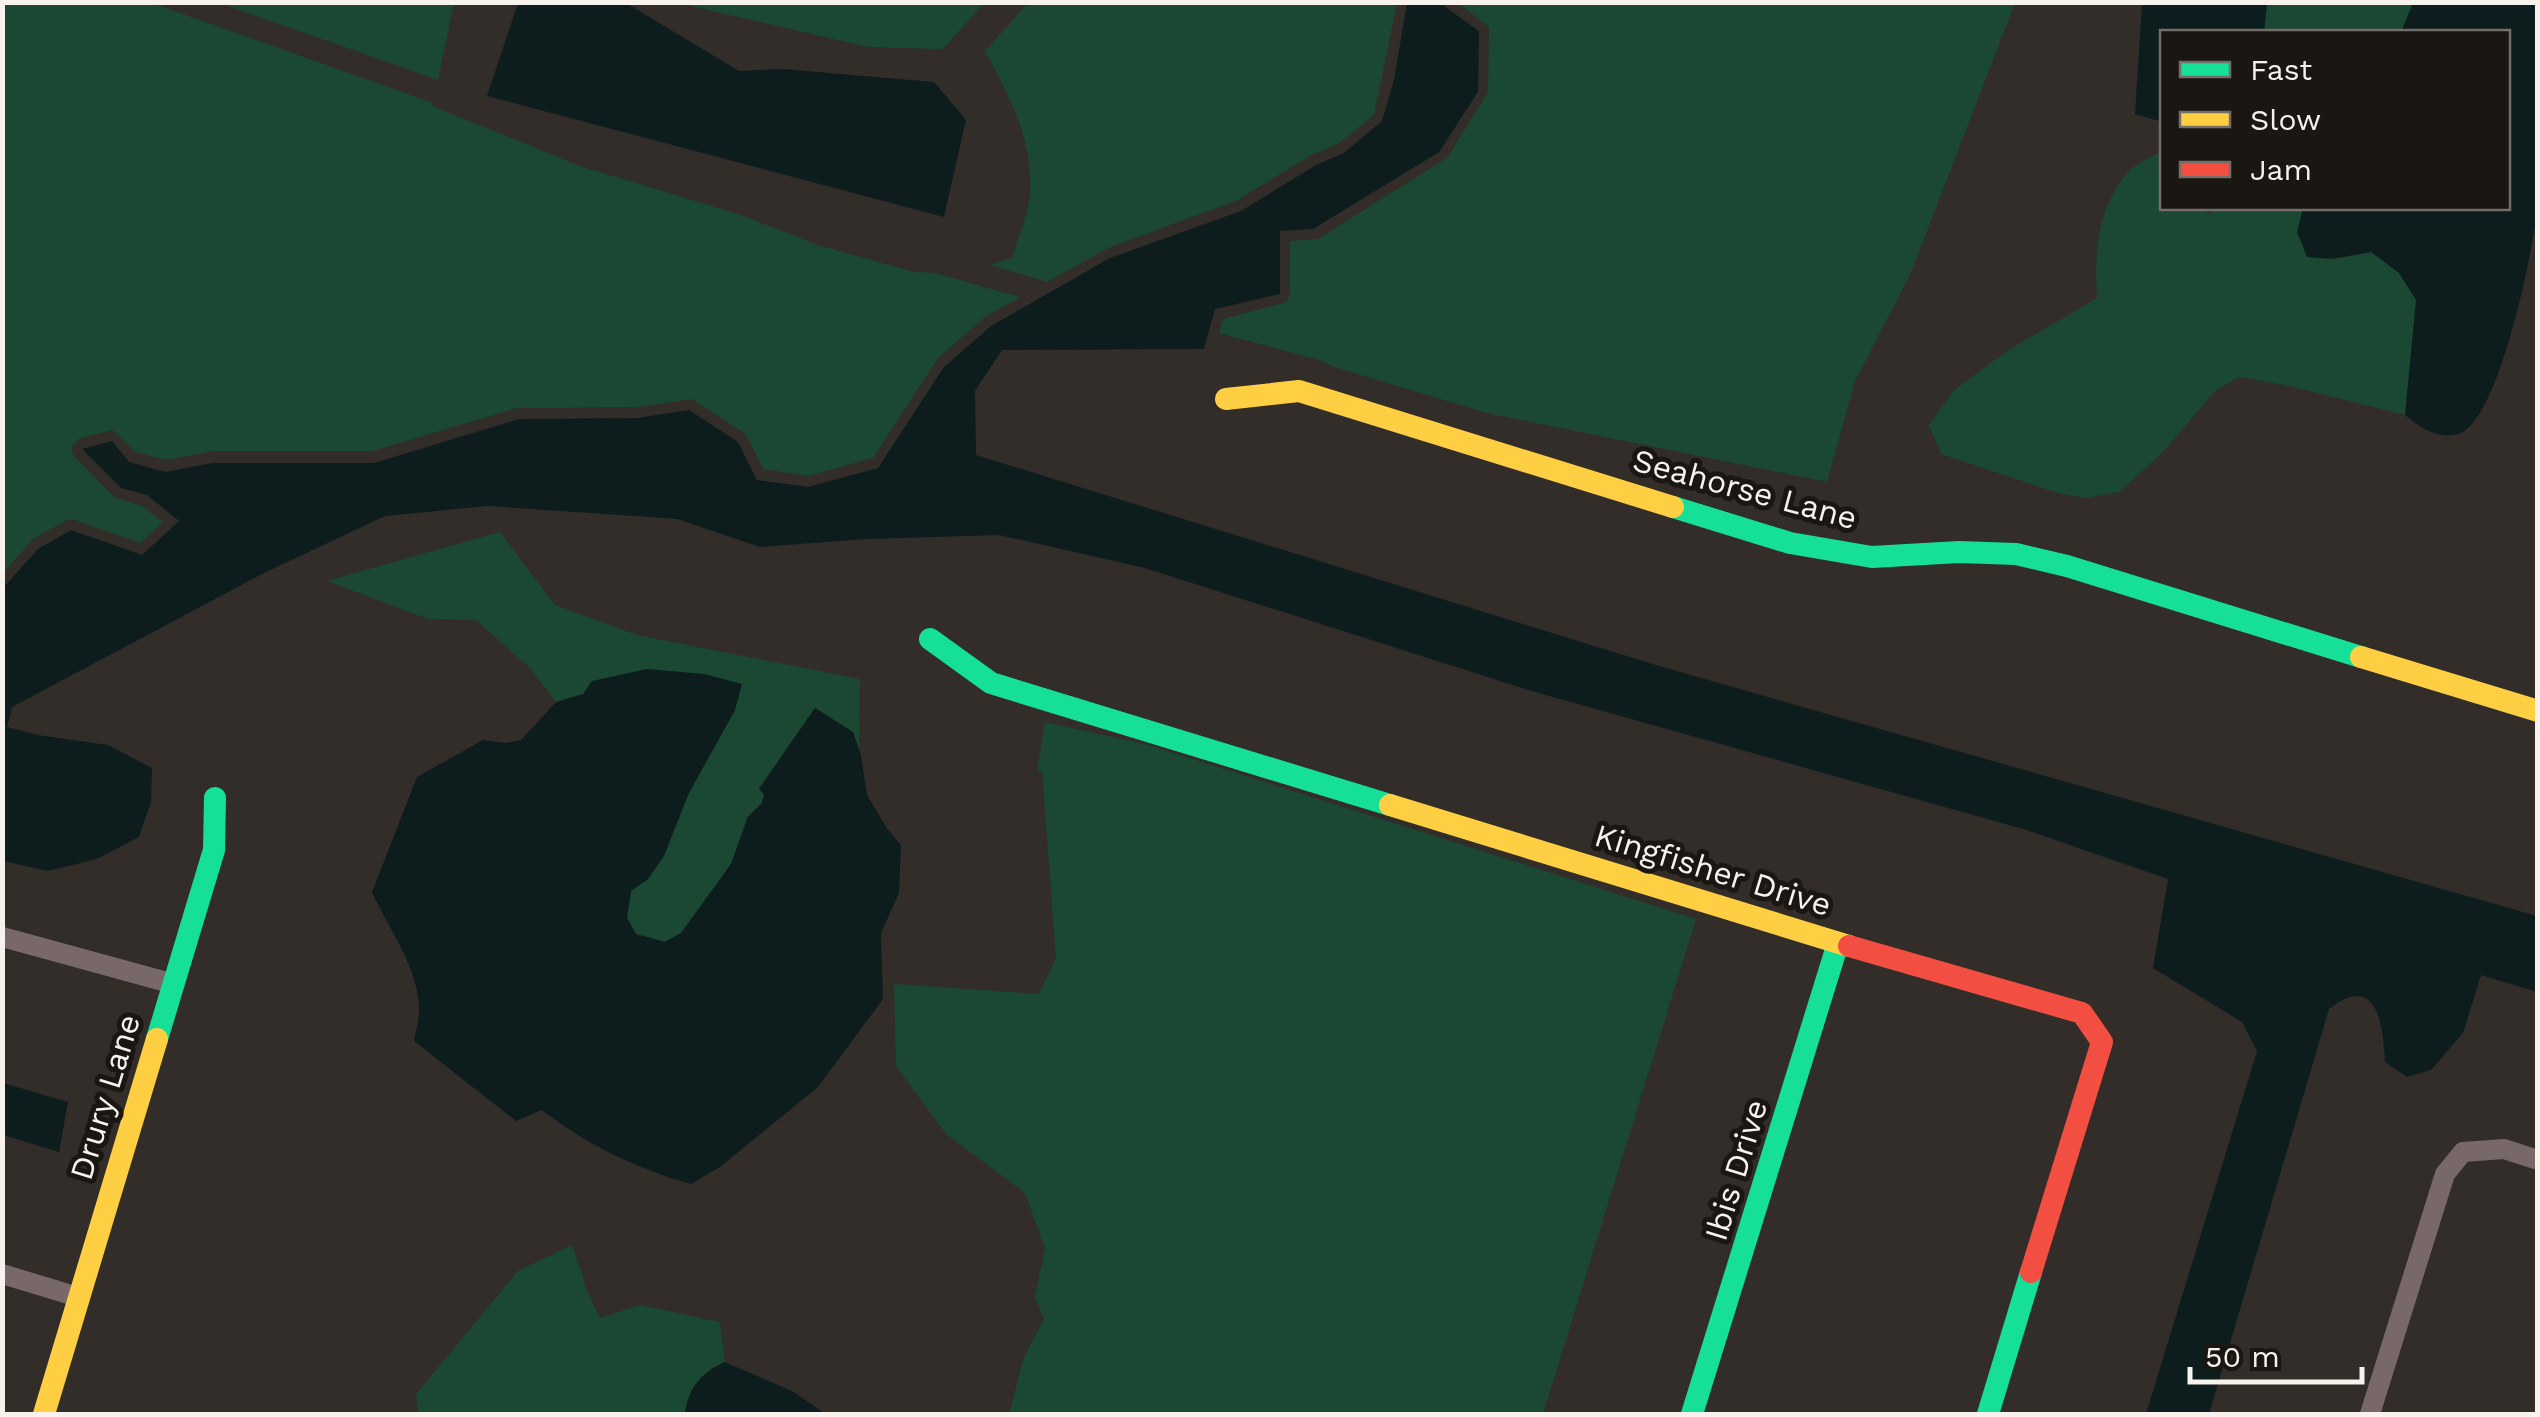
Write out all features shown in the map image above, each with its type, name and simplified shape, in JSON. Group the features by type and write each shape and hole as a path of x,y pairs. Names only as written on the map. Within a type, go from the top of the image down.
{"street":[{"name":"Seahorse Lane","path":"1226,399 1299,391 1790,542 1872,556 2016,554 2067,566 2538,710"},
{"name":"Kingfisher Drive","path":"930,639 990,683 1838,943 2082,1013 2102,1042 2094,1078 1988,1414"},
{"name":"Drury Lane","path":"44,1414 214,850 215,798"},
{"path":"2,937 174,984"},
{"name":"Ibis Drive","path":"1692,1414 1838,943"},
{"path":"2370,1414 2445,1174 2462,1152 2504,1149 2538,1160"},
{"path":"2,1274 78,1297"}],"green space":[{"path":"3,2 152,3 433,103 432,106 580,166 741,215 818,245 1020,297 985,317 938,358 873,458 808,476 763,469 746,434 692,399 637,407 517,408 373,451 213,451 166,460 135,452 113,430 80,438 71,448 73,455 114,497 142,506 163,522 140,543 67,520 33,539 3,573"},
{"path":"454,2 438,80 220,3"},
{"path":"1028,2 1397,3 1374,115 1339,143 1311,155 1238,200 1108,248 1047,282 991,265 1013,257 1029,202 1030,175 1018,120 985,51"},
{"path":"678,3 984,3 943,49 868,47"},
{"path":"1458,3 2015,3 1910,275 1855,381 1827,482 1487,413 1219,333 1223,319 1287,302 1290,241 1318,239 1447,158 1488,92 1489,27"},
{"path":"2267,3 2413,3 2402,30 2264,30"},
{"path":"2160,152 2160,210 2205,210 2208,214 2215,210 2302,210 2297,232 2332,259 2372,252 2399,273 2417,300 2405,415 2239,377 2215,391 2163,452 2119,492 2085,498 2061,494 1941,454 1929,425 1953,391 2007,351 2097,298 2097,248 2104,215 2118,185 2140,163"},
{"path":"500,532 555,605 637,635 860,679 859,749 853,732 815,708 759,788 764,794 762,803 747,817 731,864 681,933 665,942 636,934 627,918 631,891 660,858 689,792 735,710 704,674 556,702 531,669 476,620 428,619 327,581"},
{"path":"1045,722 1148,745 1696,919 1543,1414 1009,1414 1024,1357 1044,1319 1035,1297 1045,1248 1025,1193 946,1134 896,1066 894,984 1039,994 1056,958 1042,771 1037,771"},
{"path":"572,1245 600,1318 640,1305 720,1322 725,1362 710,1369 685,1413 418,1414 416,1394 518,1271"}],"shaded area":[{"path":"518,3 626,3 739,71 782,69 934,82 966,120 944,217 487,96"},
{"path":"1407,3 1445,3 1479,31 1478,92 1439,152 1313,229 1280,231 1280,294 1215,309 1204,349 1002,350 975,391 976,455 1659,666 2537,916 2537,992 2481,975 2463,1033 2431,1070 2407,1077 2385,1062 2379,1020 2368,999 2345,999 2329,1009 2209,1414 2146,1414 2257,1051 2242,1022 2153,968 2168,879 2023,829 1535,692 1145,568 999,535 760,547 677,519 488,506 385,516 264,573 12,707 7,727 108,745 152,768 151,802 139,837 97,859 48,871 3,861 3,588 38,549 71,530 142,555 179,521 147,495 121,488 82,449 112,441 129,462 165,472 212,463 374,463 519,419 637,418 689,410 738,442 757,480 808,487 878,468 944,367 991,326 1110,258 1241,211 1316,165 1344,153 1382,121 1394,80"},
{"path":"2142,3 2267,3 2264,30 2160,30 2160,121 2135,114"},
{"path":"2413,3 2537,3 2538,203 2530,254 2493,388 2480,413 2459,434 2442,435 2405,415 2416,300 2399,273 2371,252 2332,259 2307,257 2297,232 2302,210 2510,210 2510,30 2402,30"},
{"path":"647,669 704,674 742,684 735,710 689,793 664,856 648,879 631,891 627,918 636,934 665,942 681,933 731,864 748,817 762,803 764,794 759,789 815,708 853,732 867,795 901,845 899,893 881,933 883,999 818,1087 720,1167 691,1184 613,1154 542,1110 516,1121 414,1041 419,1010 414,979 372,892 417,777 483,740 521,740 556,702 583,694 592,681"},
{"path":"3,1083 68,1102 59,1152 3,1135"},
{"path":"725,1362 792,1391 826,1414 682,1414 698,1382"}],"traffic: fast":[{"path":"1673,507 1790,543 1872,557 1959,552 2016,554 2067,566 2361,657"},
{"path":"930,639 991,683 1390,805"},
{"path":"157,1039 214,850 215,798"},
{"path":"1692,1414 1838,943"},
{"path":"1988,1414 2031,1272"}],"traffic: slow":[{"path":"1226,399 1299,391 1673,507"},
{"path":"2361,657 2538,711"},
{"path":"1390,805 1849,946"},
{"path":"44,1414 157,1039"}],"traffic: jam":[{"path":"1849,946 2082,1013 2102,1042 2031,1272"}]}
